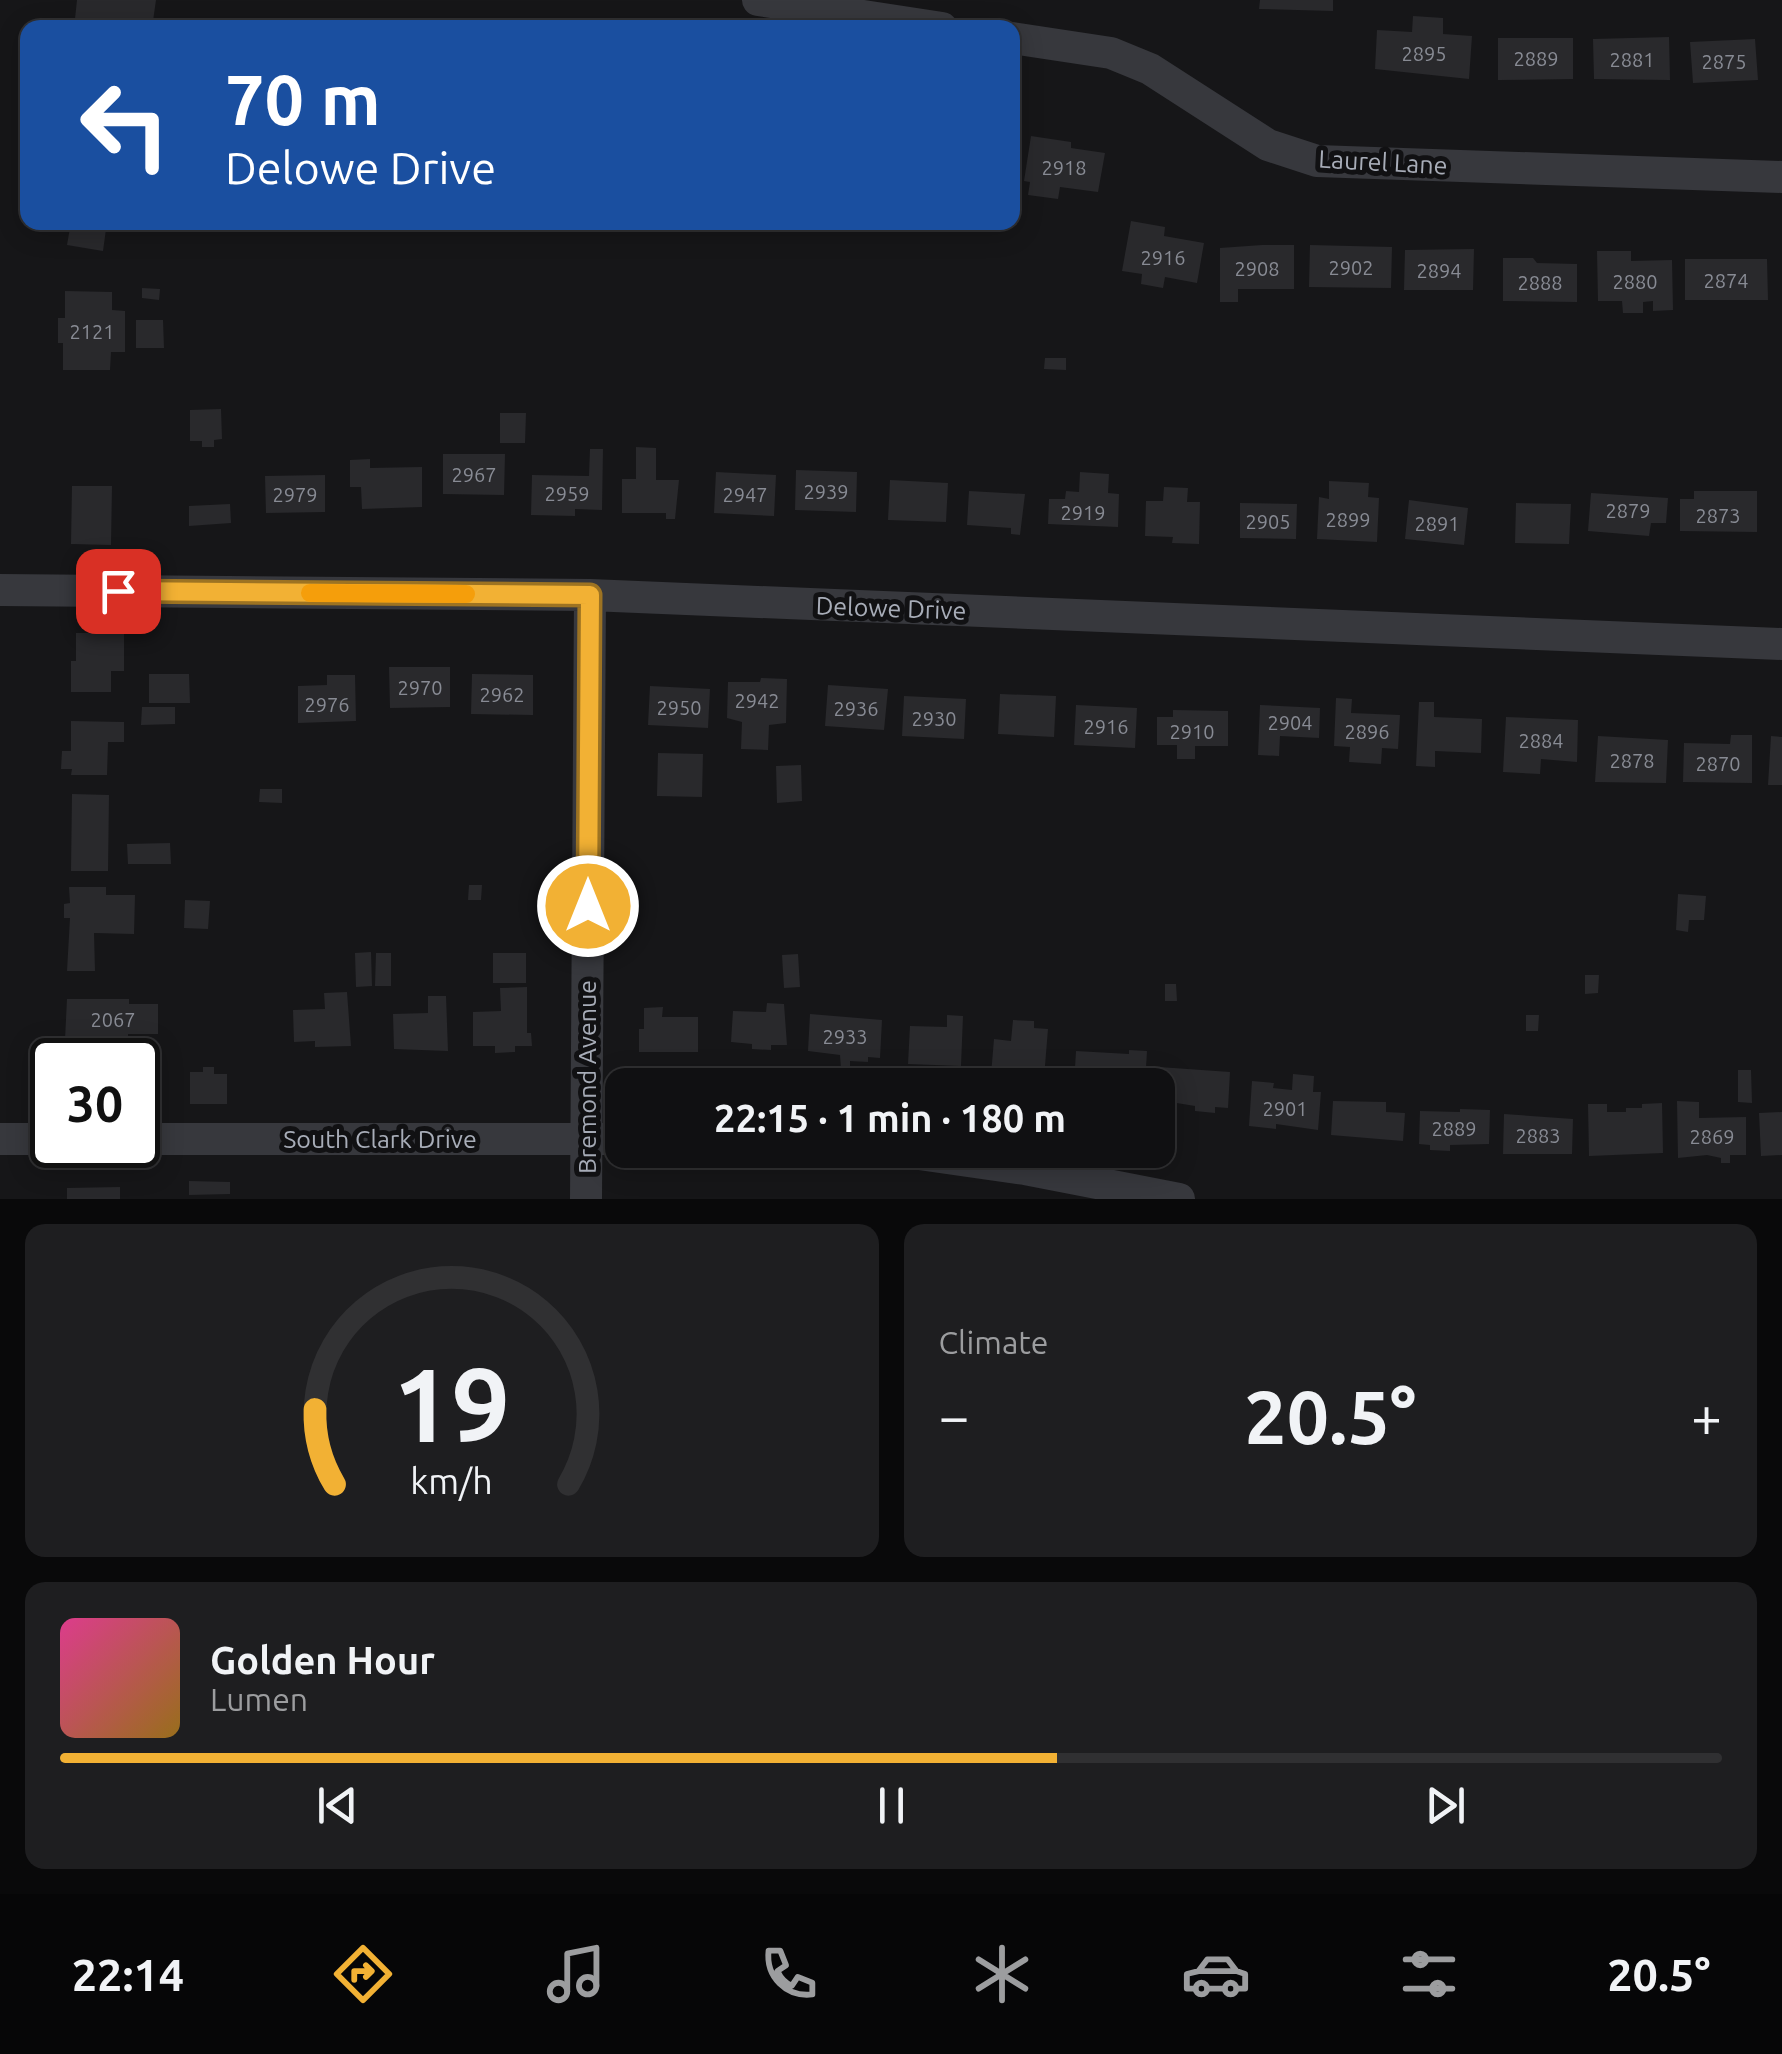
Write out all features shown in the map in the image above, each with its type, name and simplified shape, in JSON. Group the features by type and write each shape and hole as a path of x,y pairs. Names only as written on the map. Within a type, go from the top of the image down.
{"street":[{"path":"758,0 889,20"},
{"name":"Laurel Lane","path":"1020,39 1111,53 1150,69 1268,145 1317,161 1782,177"},
{"name":"Delowe Drive","path":"0,590 590,595 1782,644"},
{"name":"Bremond Avenue","path":"586,1199 590,595"},
{"name":"South Clark Drive","path":"160,1139 605,1138"},
{"path":"0,1140 30,1139"},
{"path":"1025,1168 1178,1199"}],"building":[{"path":"77,0 156,0 153,20 75,20"},
{"path":"1260,0 1333,0 1333,11 1259,9"},
{"path":"1413,16 1443,18 1443,34 1472,36 1469,79 1375,69 1377,30 1412,32"},
{"path":"1669,37 1670,80 1594,79 1593,39"},
{"path":"1498,38 1573,38 1573,79 1498,80"},
{"path":"1755,39 1758,80 1693,83 1690,42"},
{"path":"1031,136 1071,142 1071,148 1105,153 1098,192 1060,187 1058,199 1028,195 1030,182 1024,181"},
{"path":"1131,221 1165,227 1164,236 1204,243 1197,283 1165,277 1163,288 1141,284 1142,274 1122,271"},
{"path":"70,230 106,230 103,251 67,245"},
{"path":"1294,245 1294,289 1238,289 1238,302 1220,302 1220,248"},
{"path":"1310,245 1392,247 1391,288 1309,287"},
{"path":"1474,249 1473,290 1404,290 1405,250"},
{"path":"1597,251 1631,251 1631,261 1672,260 1673,310 1653,311 1653,301 1643,302 1643,313 1623,313 1622,301 1598,301"},
{"path":"1503,258 1577,264 1577,302 1503,301"},
{"path":"1685,259 1767,259 1768,300 1685,300"},
{"path":"142,288 160,289 159,300 142,298"},
{"path":"65,291 112,292 112,310 125,311 125,352 111,352 110,370 63,370 58,318 65,318"},
{"path":"136,320 163,320 164,348 136,348"},
{"path":"1045,358 1066,358 1066,370 1044,369"},
{"path":"221,409 222,439 214,440 214,447 190,441 190,410"},
{"path":"500,413 526,413 525,443 500,443"},
{"path":"636,447 656,448 656,480 679,480 675,519 666,519 666,513 622,513 622,479 636,479"},
{"path":"590,449 603,449 602,510 575,509 575,516 531,515 532,475 589,476"},
{"path":"443,454 505,454 504,495 443,494"},
{"path":"370,459 370,468 422,467 422,507 362,509 361,487 350,487 350,460"},
{"path":"796,470 857,472 856,512 795,510"},
{"path":"716,472 776,475 774,516 714,513"},
{"path":"1080,472 1109,474 1108,493 1119,494 1118,527 1048,524 1049,499 1065,499 1066,491 1079,492"},
{"path":"325,475 325,512 266,513 265,476"},
{"path":"890,480 948,483 946,522 888,520"},
{"path":"1329,481 1369,483 1368,497 1379,498 1377,542 1317,539 1319,497 1329,499"},
{"path":"72,486 112,486 111,545 71,544"},
{"path":"1164,487 1188,488 1187,502 1200,502 1199,544 1172,543 1173,537 1145,536 1146,501 1163,501"},
{"path":"969,491 1025,494 1020,535 1011,534 1011,528 967,525"},
{"path":"1694,491 1757,491 1757,532 1680,531 1680,499 1694,499"},
{"path":"1591,493 1668,498 1666,523 1651,523 1649,536 1588,531"},
{"path":"1409,500 1468,508 1464,545 1405,539"},
{"path":"1240,503 1297,504 1296,539 1240,538"},
{"path":"1516,503 1571,504 1569,544 1515,543"},
{"path":"230,504 231,523 189,526 189,506"},
{"path":"76,633 124,633 124,671 111,671 111,692 71,692"},
{"path":"389,667 450,667 450,707 390,708"},
{"path":"149,674 189,674 190,703 149,703"},
{"path":"472,674 533,675 533,715 471,714"},
{"path":"327,675 355,675 356,721 298,723 298,686 327,685"},
{"path":"761,678 787,679 786,723 769,725 768,750 741,749 742,722 727,718 728,682 760,682"},
{"path":"828,685 888,689 884,730 825,726"},
{"path":"650,686 710,689 708,728 648,725"},
{"path":"1000,694 1056,696 1054,737 998,734"},
{"path":"904,696 966,699 964,739 902,736"},
{"path":"1336,698 1352,699 1351,713 1400,715 1398,749 1382,748 1381,764 1349,762 1350,747 1334,746"},
{"path":"1419,702 1434,702 1434,717 1482,719 1481,753 1435,751 1435,767 1416,766"},
{"path":"1076,705 1137,708 1135,748 1074,745"},
{"path":"1260,705 1320,708 1319,738 1280,736 1279,756 1258,755"},
{"path":"142,707 175,707 175,724 141,725"},
{"path":"1173,710 1228,711 1228,746 1195,746 1195,759 1177,759 1177,745 1157,745 1157,717 1173,717"},
{"path":"1506,717 1578,720 1577,762 1541,759 1540,774 1503,772"},
{"path":"71,721 124,722 124,742 108,742 107,775 71,775 72,769 61,769 62,751 71,751"},
{"path":"1731,735 1752,735 1752,783 1683,782 1684,743 1730,744"},
{"path":"1598,736 1668,740 1666,783 1595,782"},
{"path":"1771,736 1782,737 1782,785 1768,785"},
{"path":"658,753 703,754 702,797 657,796"},
{"path":"801,765 802,801 777,803 776,766"},
{"path":"260,789 282,789 282,803 259,802"},
{"path":"72,794 109,795 108,871 71,871"},
{"path":"170,843 171,864 128,864 127,844"},
{"path":"469,885 482,885 481,900 468,900"},
{"path":"69,887 106,887 106,895 135,895 134,934 94,933 95,971 67,971 70,918 64,918 64,904 70,903"},
{"path":"1678,894 1706,896 1704,920 1689,920 1688,932 1676,930"},
{"path":"185,900 210,901 208,929 184,928"},
{"path":"371,952 372,986 356,987 355,953"},
{"path":"376,953 391,953 391,986 375,986"},
{"path":"493,953 526,953 526,983 493,983"},
{"path":"798,954 800,987 784,988 782,955"},
{"path":"1585,975 1599,975 1598,993 1585,994"},
{"path":"1165,984 1176,984 1177,1001 1165,1001"},
{"path":"527,987 527,1033 531,1033 532,1046 515,1046 515,1052 495,1053 495,1046 473,1046 473,1012 501,1011 500,988"},
{"path":"347,992 351,1046 315,1047 315,1041 294,1042 293,1010 325,1009 324,993"},
{"path":"428,996 446,996 448,1051 394,1049 393,1014 428,1013"},
{"path":"67,999 129,999 129,1004 158,1004 158,1034 65,1038"},
{"path":"767,1003 784,1004 787,1045 771,1045 771,1050 752,1049 752,1044 731,1042 733,1011 766,1012"},
{"path":"663,1007 662,1017 698,1017 698,1052 639,1052 644,1008"},
{"path":"810,1014 882,1020 880,1058 850,1061 850,1068 841,1068 840,1055 808,1051"},
{"path":"947,1015 963,1016 961,1066 908,1064 910,1026 947,1027"},
{"path":"1526,1015 1539,1015 1538,1031 1526,1031"},
{"path":"1013,1020 1034,1021 1034,1028 1048,1029 1045,1068 992,1068 994,1039 1011,1041"},
{"path":"1129,1050 1147,1051 1146,1068 1075,1068 1076,1051 1129,1054"},
{"path":"203,1067 214,1067 214,1074 227,1074 227,1104 190,1104 190,1072 203,1072"},
{"path":"1175,1068 1230,1072 1228,1108 1215,1107 1215,1113 1195,1111 1195,1106 1175,1103"},
{"path":"1738,1070 1751,1070 1752,1103 1738,1102"},
{"path":"1293,1074 1314,1076 1313,1092 1321,1092 1318,1130 1276,1124 1276,1129 1249,1126 1252,1081 1292,1090"},
{"path":"1333,1101 1386,1102 1386,1112 1405,1113 1403,1141 1331,1135"},
{"path":"1677,1101 1699,1102 1699,1118 1746,1117 1746,1155 1730,1155 1730,1163 1707,1155 1678,1158"},
{"path":"1662,1103 1663,1153 1589,1156 1588,1104 1607,1104 1607,1112 1626,1112 1626,1108 1642,1108 1642,1104"},
{"path":"1490,1110 1489,1144 1450,1145 1450,1151 1430,1150 1430,1145 1419,1144 1420,1111"},
{"path":"1782,1112 1782,1155 1761,1156 1759,1113"},
{"path":"1504,1114 1573,1119 1572,1154 1503,1154"},
{"path":"189,1181 230,1182 230,1194 189,1195"},
{"path":"120,1187 120,1199 67,1199 67,1188"}],"slow traffic":[{"path":"310,593 466,594"}],"route":[{"path":"118,591 590,595 588,906"}]}
